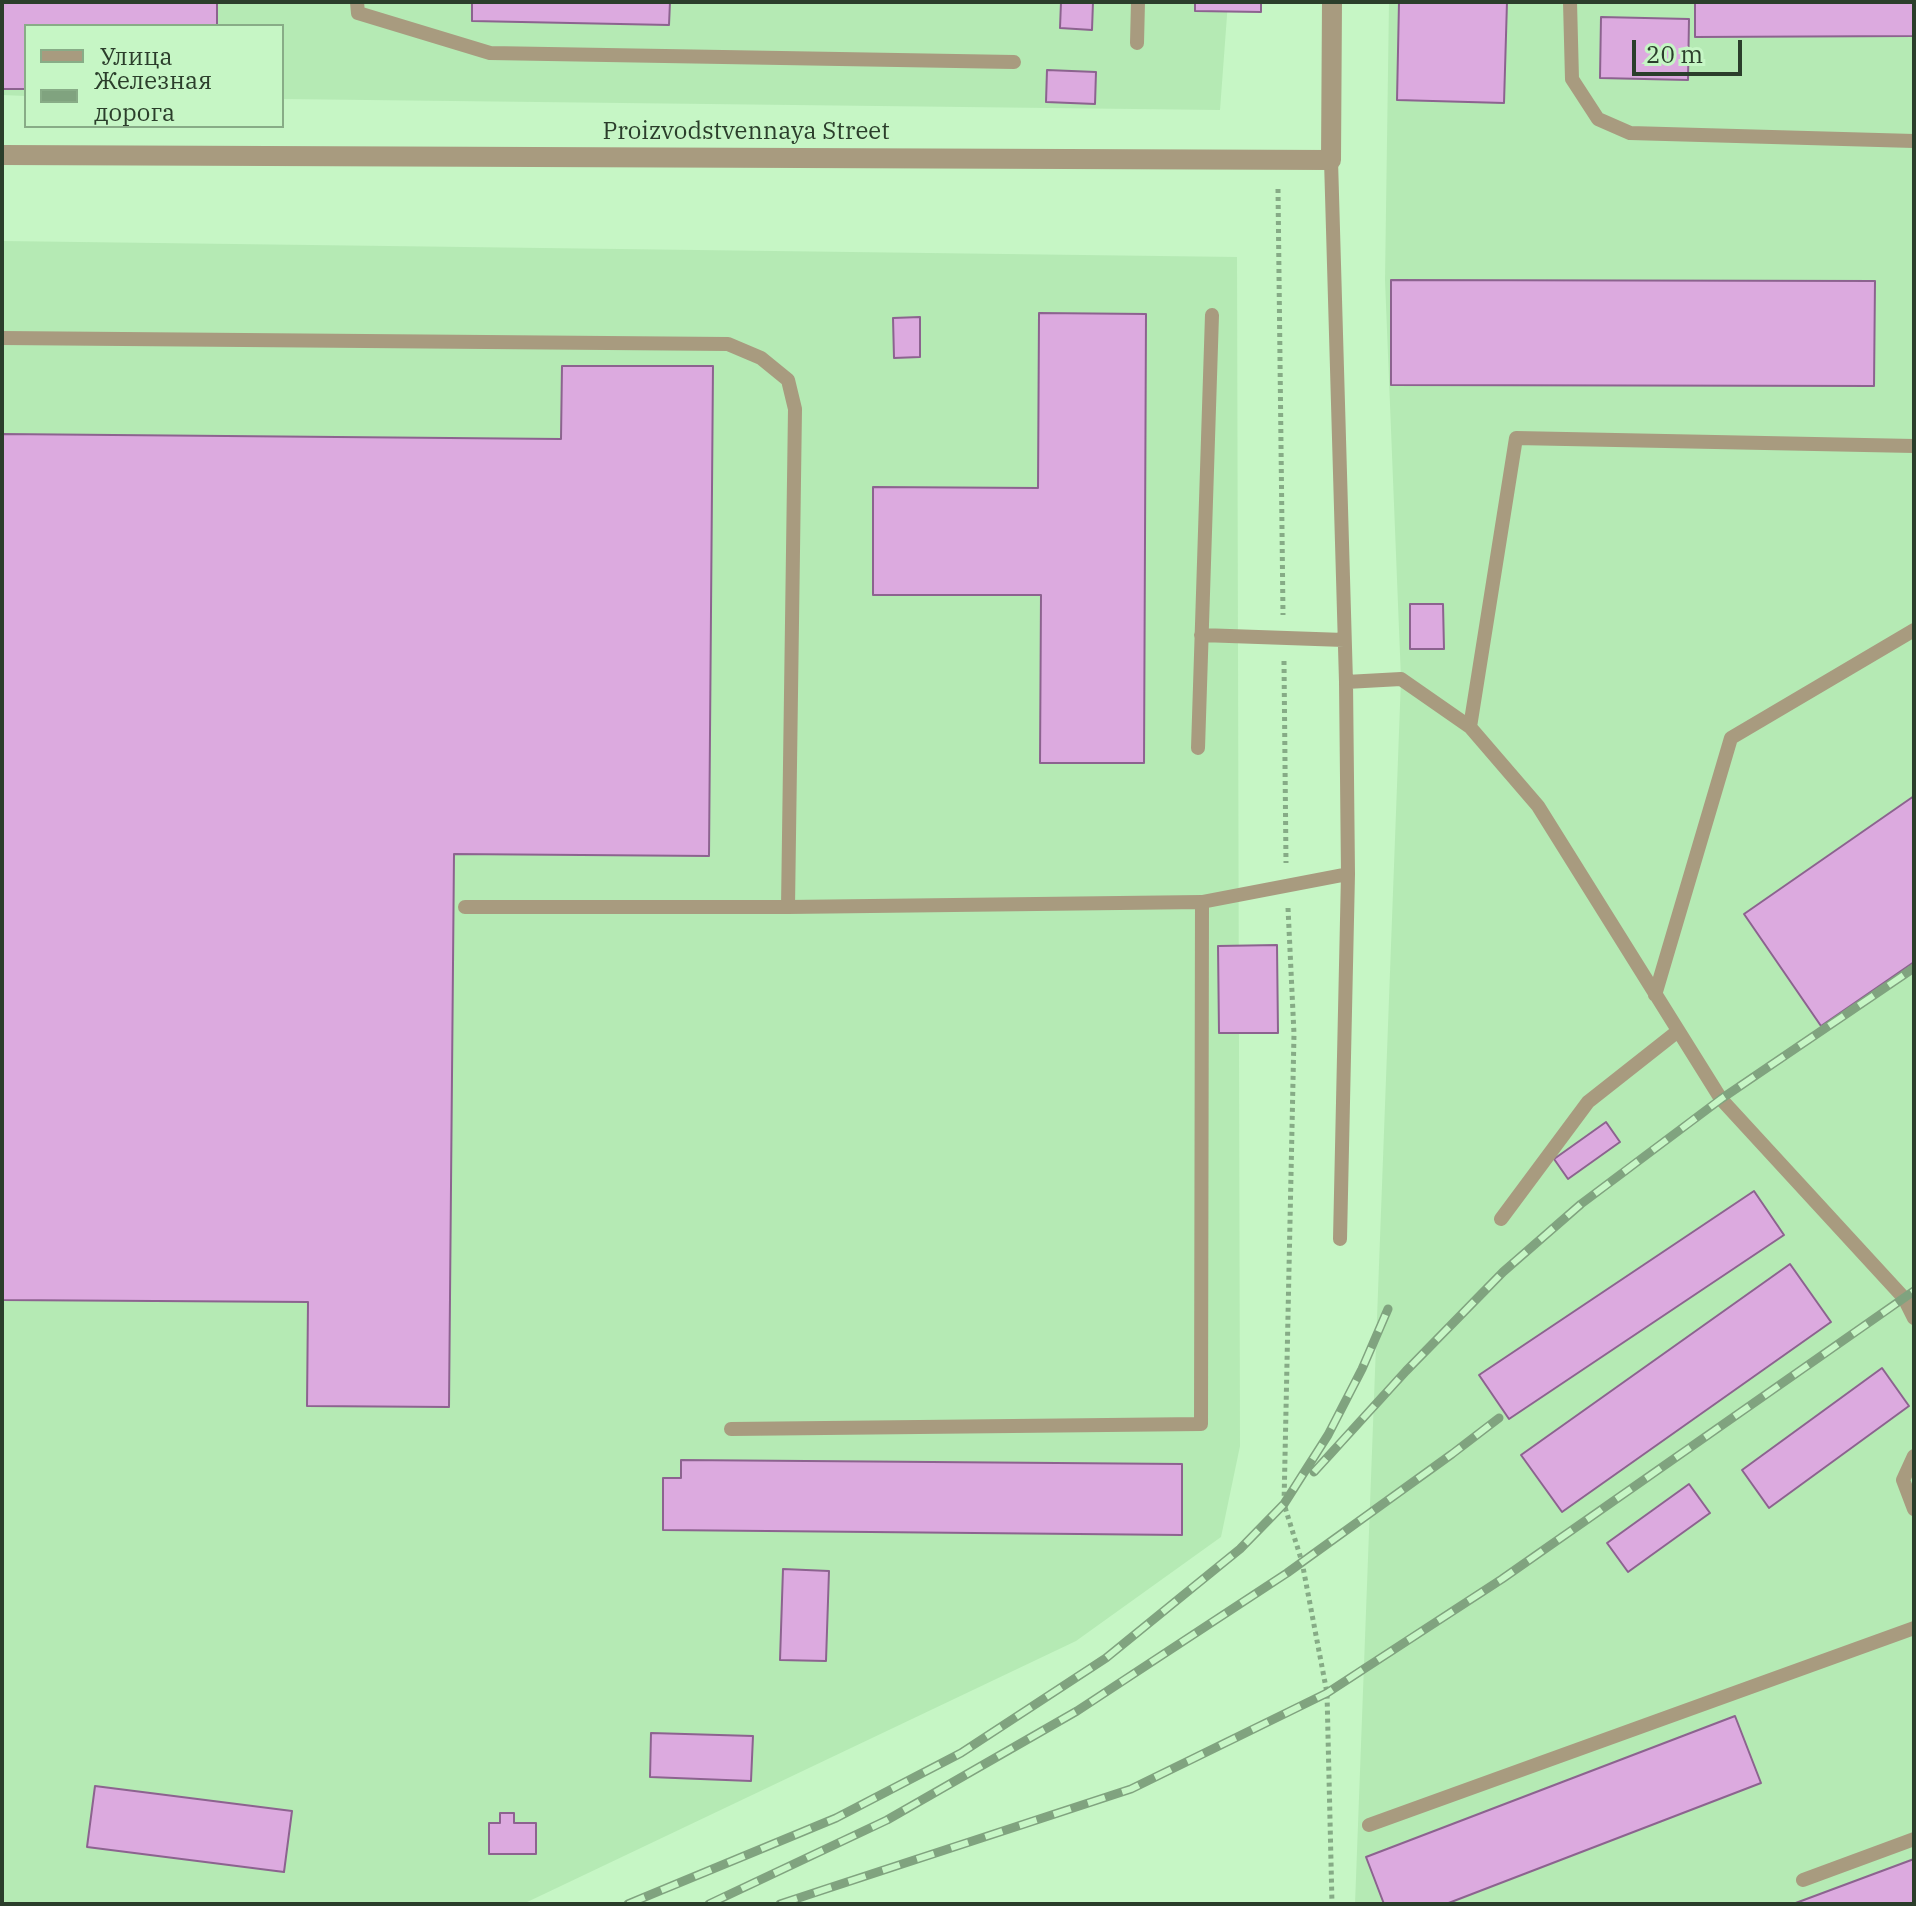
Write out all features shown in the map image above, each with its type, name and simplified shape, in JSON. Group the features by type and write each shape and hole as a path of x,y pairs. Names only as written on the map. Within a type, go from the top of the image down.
{"street":[{"path":"1331,160 1332,2"},
{"name":"Proizvodstvennaya Street","path":"2,155 1331,160"}],"lane":[{"path":"357,2 358,13 490,53 1014,62"},
{"path":"1137,43 1138,2"},
{"path":"1570,2 1572,79 1598,119 1630,133 1914,141"},
{"path":"1331,160 1346,682 1348,874 1340,1239"},
{"path":"1198,748 1212,315"},
{"path":"2,338 728,344 761,358 788,380 795,409 788,907"},
{"path":"1470,727 1516,438 1914,446"},
{"path":"1655,995 1731,738 1914,630"},
{"path":"1201,635 1344,640"},
{"path":"1346,682 1401,679 1470,727 1538,806 1721,1099 1904,1298 1914,1318"},
{"path":"465,907 1202,902 1348,874"},
{"path":"731,1429 1201,1424 1202,902"},
{"path":"1501,1219 1588,1102 1678,1031"},
{"path":"1914,1456 1903,1480 1914,1509"},
{"path":"1369,1825 1914,1628"},
{"path":"1803,1880 1914,1839"}],"path":[{"path":"1277,160 1286,886 1294,1034 1284,1504 1302,1562 1327,1693 1332,1904"}],"shaded area":[{"path":"2,2 1228,2 1220,110 284,99 284,24 24,24 24,96 2,95"},
{"path":"1389,2 1914,2 1914,1904 1355,1904 1401,679 1385,280"},
{"path":"2,241 1237,257 1240,1446 1221,1537 1076,1641 523,1904 2,1904"}],"building":[{"path":"2,2 217,2 217,24 24,24 24,89 2,89"},
{"path":"472,2 670,2 669,25 472,21"},
{"path":"1061,2 1093,2 1092,30 1060,28"},
{"path":"1195,2 1261,2 1261,12 1195,11"},
{"path":"1399,2 1507,2 1504,103 1397,100"},
{"path":"1695,2 1914,2 1914,36 1695,37"},
{"path":"1601,17 1689,19 1688,80 1600,78"},
{"path":"1047,70 1096,72 1095,104 1046,102"},
{"path":"1391,280 1875,281 1874,386 1391,385"},
{"path":"1039,313 1146,314 1144,763 1040,763 1041,595 873,595 873,487 1038,488"},
{"path":"920,317 920,357 894,358 893,318"},
{"path":"562,366 713,366 709,856 454,854 449,1407 307,1406 308,1302 2,1300 2,434 561,439"},
{"path":"1410,604 1443,604 1444,649 1410,649"},
{"path":"1914,796 1914,962 1821,1026 1744,914"},
{"path":"1277,945 1278,1033 1219,1033 1218,946"},
{"path":"1606,1122 1620,1142 1568,1179 1554,1159"},
{"path":"1754,1191 1784,1235 1509,1419 1479,1375"},
{"path":"1790,1264 1831,1322 1562,1512 1521,1455"},
{"path":"1882,1368 1909,1406 1769,1508 1742,1470"},
{"path":"681,1460 1182,1464 1182,1535 663,1530 663,1478 681,1478"},
{"path":"1689,1484 1710,1513 1628,1572 1607,1543"},
{"path":"783,1569 829,1571 826,1661 780,1660"},
{"path":"1735,1716 1761,1783 1446,1904 1384,1904 1366,1857"},
{"path":"651,1733 753,1736 751,1781 650,1777"},
{"path":"95,1786 292,1811 284,1872 87,1847"},
{"path":"500,1813 514,1813 514,1823 536,1823 536,1854 489,1854 489,1823 500,1823"},
{"path":"1914,1859 1914,1904 1793,1904"}],"railway":[{"path":"1314,1472 1406,1371 1503,1272 1581,1204 1721,1099 1914,968"},
{"path":"780,1904 1131,1789 1327,1693 1502,1579 1914,1291"},
{"path":"628,1904 836,1818 961,1753 1106,1658 1240,1549 1284,1504 1328,1435 1388,1309"},
{"path":"709,1904 887,1820 1077,1711 1287,1573 1499,1418"}]}
